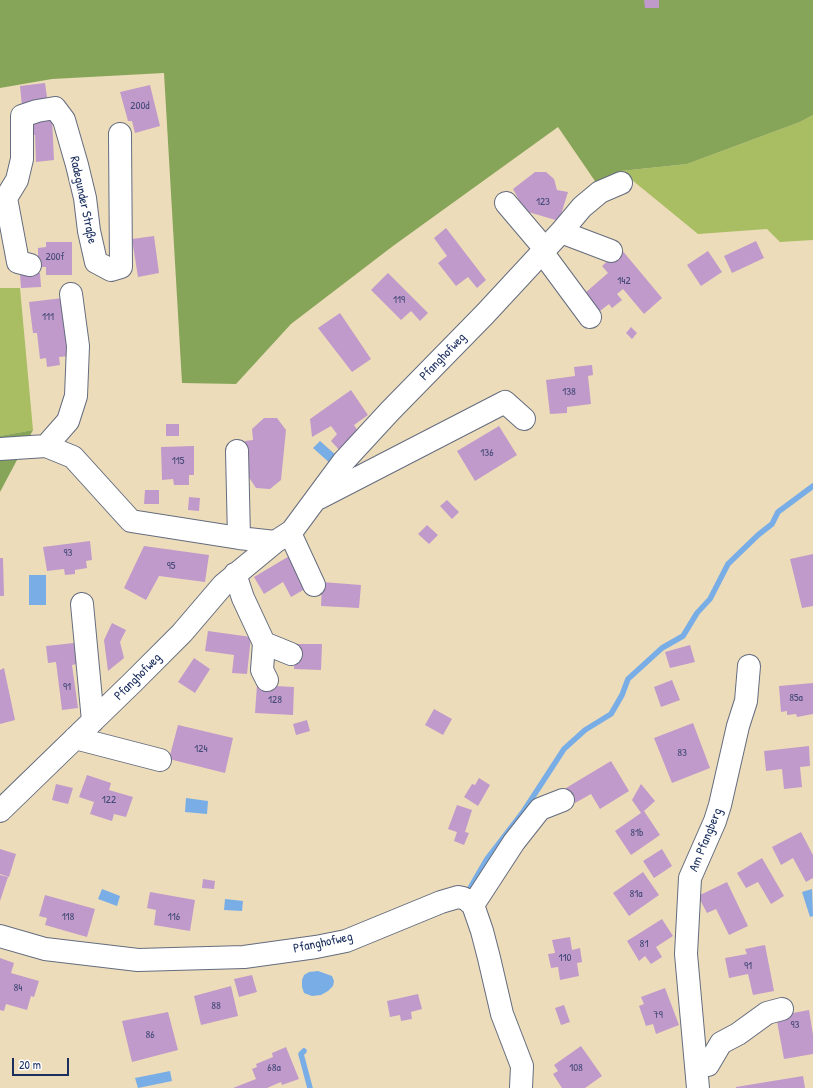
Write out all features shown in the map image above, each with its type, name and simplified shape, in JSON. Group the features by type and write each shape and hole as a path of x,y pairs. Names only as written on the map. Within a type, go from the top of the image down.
{"street":[{"name":"Radegunder Straße","path":"3,199 16,180 22,159 22,116 37,111 55,108 64,120 77,165 85,198 89,231 96,262 111,270 121,267 120,134"},
{"name":"Pfanghofweg","path":"0,811 182,633 235,574 282,537 292,531 344,462 395,406 485,314 561,232 582,207 600,192 621,183"},
{"path":"3,199 18,262 30,265"},
{"path":"506,203 543,251 590,317"},
{"path":"561,232 610,251"},
{"path":"46,446 68,421 76,396 78,346 71,294"},
{"path":"315,501 505,402 524,419"},
{"path":"0,450 46,446 73,458 130,521 238,538 282,537 314,584"},
{"path":"237,451 238,538"},
{"path":"235,574 243,598 264,644 262,670 267,680"},
{"path":"82,604 93,721"},
{"path":"264,644 291,654"},
{"name":"Am Pfangberg","path":"698,1088 686,954 690,878 716,821 746,700 749,666"},
{"path":"75,738 160,760"},
{"path":"521,1088 522,1066 502,1014 489,958 473,905 514,842 540,809 563,800"},
{"name":"Pfanghofweg","path":"0,936 45,949 138,960 244,957 316,947 346,941 441,902 458,897 467,900 473,905"},
{"path":"696,1066 708,1065 722,1043 738,1034 767,1013 782,1009"}],"green space":[{"path":"0,0 813,0 813,115 800,122 687,164 621,171 597,184 558,127 393,246 291,324 236,384 182,383 164,73 52,79 0,88"},
{"path":"813,115 813,240 780,242 767,229 698,234 621,171 687,164 800,122"},
{"path":"0,288 20,288 33,430 0,436"},
{"path":"33,430 0,492 0,436"}],"water":[{"path":"320,441 338,457 332,465 313,448"},
{"path":"29,575 46,575 46,605 29,605"},
{"path":"186,798 208,801 207,814 185,812"},
{"path":"102,889 120,896 117,906 98,899"},
{"path":"812,889 813,916 810,917 802,892"},
{"path":"225,899 243,901 242,911 224,910"},
{"path":"318,971 332,976 334,981 333,986 321,995 312,996 304,993 302,980 304,975 309,972"},
{"path":"170,1071 172,1081 138,1088 135,1078"}],"building":[{"path":"644,0 659,0 659,8 645,8"},
{"path":"45,83 48,104 22,106 20,86"},
{"path":"150,85 160,126 135,133 132,121 128,121 120,92"},
{"path":"34,118 52,118 54,160 36,162 35,135 29,135 29,125 34,125"},
{"path":"535,172 546,172 554,179 557,190 568,192 559,221 525,211 513,189"},
{"path":"446,228 486,280 477,288 468,277 456,286 438,263 447,256 434,238"},
{"path":"154,236 159,273 138,277 132,239"},
{"path":"756,241 764,258 732,273 724,256"},
{"path":"46,242 72,242 72,275 46,275 46,267 38,267 38,248 46,247"},
{"path":"621,249 662,298 644,314 623,289 617,294 622,300 612,308 609,304 600,311 585,293 608,273 602,266"},
{"path":"708,251 722,272 701,286 687,265"},
{"path":"40,273 41,287 21,288 20,274"},
{"path":"388,273 428,313 420,321 411,311 401,320 371,290"},
{"path":"63,298 69,356 59,357 60,365 47,367 46,358 40,359 37,333 33,333 29,302"},
{"path":"340,313 371,359 352,372 318,328"},
{"path":"631,327 637,333 632,339 626,333"},
{"path":"592,365 593,375 588,376 591,404 567,407 567,413 550,414 546,380 575,376 574,367"},
{"path":"351,390 368,415 354,425 360,434 343,454 331,441 337,434 331,426 312,437 310,419"},
{"path":"264,418 277,418 286,430 281,480 270,489 256,488 248,476 249,465 241,465 245,441 253,440 252,429"},
{"path":"166,424 179,424 179,436 166,436"},
{"path":"499,426 517,455 475,481 457,451"},
{"path":"194,446 194,475 189,475 189,485 174,485 173,479 162,480 161,447"},
{"path":"145,490 159,490 159,504 144,504"},
{"path":"189,497 200,498 199,511 188,510"},
{"path":"447,500 459,512 452,519 440,506"},
{"path":"427,525 438,535 429,544 418,534"},
{"path":"90,541 92,560 86,561 87,568 75,570 75,574 65,575 64,569 47,571 43,547"},
{"path":"144,546 209,555 205,582 159,576 146,600 124,588"},
{"path":"813,554 813,606 802,608 790,559"},
{"path":"291,555 303,576 299,578 305,589 291,597 283,582 264,594 254,577"},
{"path":"0,558 3,558 4,596 0,596"},
{"path":"322,582 361,585 359,608 321,606"},
{"path":"112,623 126,630 120,642 124,658 108,671 104,640"},
{"path":"208,631 251,637 247,674 232,673 234,655 205,651"},
{"path":"74,643 77,664 72,665 78,708 62,710 56,662 48,663 46,646"},
{"path":"295,644 322,644 321,670 294,669"},
{"path":"690,645 695,662 670,668 665,652"},
{"path":"194,658 210,669 195,693 178,682"},
{"path":"4,668 15,720 0,724 0,670"},
{"path":"672,680 680,700 661,707 654,687"},
{"path":"813,683 813,714 797,717 796,714 787,715 787,711 781,712 779,686"},
{"path":"257,685 294,687 293,715 255,713"},
{"path":"434,709 452,719 443,735 425,725"},
{"path":"307,720 310,731 296,735 293,724"},
{"path":"693,723 710,768 672,783 654,738"},
{"path":"178,725 233,738 225,773 169,759"},
{"path":"809,746 810,766 800,767 802,787 784,789 782,769 766,771 764,751"},
{"path":"611,761 629,791 600,809 591,794 575,803 566,788"},
{"path":"87,775 111,783 109,790 133,797 126,817 114,814 112,821 90,814 94,802 79,797"},
{"path":"479,778 490,785 478,806 464,797 472,784 475,785"},
{"path":"56,784 73,788 68,804 52,800"},
{"path":"641,784 655,801 644,811 660,835 631,855 615,831 641,813 632,800"},
{"path":"457,805 472,810 465,832 469,833 464,845 454,841 457,832 448,829"},
{"path":"801,832 813,855 813,878 806,882 793,858 781,865 772,847"},
{"path":"0,849 16,854 9,877 0,874"},
{"path":"662,849 672,866 654,878 643,861"},
{"path":"762,858 784,896 771,904 758,882 746,888 737,873"},
{"path":"643,872 659,895 629,916 613,893"},
{"path":"0,875 8,877 0,901"},
{"path":"203,879 215,881 214,889 202,888"},
{"path":"727,882 748,926 729,935 716,909 707,913 698,896"},
{"path":"150,892 195,900 190,931 154,925 156,910 147,908"},
{"path":"45,895 95,909 87,937 45,925 47,918 39,916"},
{"path":"662,919 673,936 656,947 662,957 651,964 645,956 639,961 627,941"},
{"path":"570,937 572,950 580,948 582,962 577,963 579,976 560,980 558,967 551,968 548,954 555,953 552,940"},
{"path":"765,945 774,991 753,995 748,974 729,978 725,958 747,954 745,949"},
{"path":"0,958 14,963 11,973 39,981 34,997 31,996 27,1010 6,1004 4,1011 0,1010"},
{"path":"252,975 257,992 239,997 234,979"},
{"path":"231,986 238,1016 201,1025 194,996"},
{"path":"665,988 679,1025 656,1034 653,1024 646,1026 639,1006 644,1004 641,997"},
{"path":"418,994 422,1009 411,1012 412,1019 401,1021 400,1015 390,1017 387,1001"},
{"path":"564,1005 570,1022 561,1025 555,1008"},
{"path":"809,1010 813,1035 813,1054 784,1059 776,1016"},
{"path":"168,1012 178,1050 132,1062 122,1021"},
{"path":"581,1046 602,1076 585,1088 562,1088 553,1074 558,1071 554,1065"},
{"path":"286,1047 299,1079 282,1085 281,1082 267,1088 233,1088 256,1079 252,1069 257,1067 256,1064 273,1057 272,1053"},
{"path":"803,1076 805,1088 736,1088 736,1087"}],"waterway":[{"path":"469,890 487,859 523,812 564,749 585,730 611,714 622,695 628,679 662,648 683,636 697,613 710,599 728,564 758,535 772,524 778,512 813,486"},
{"path":"304,1051 301,1054 310,1088"}]}
